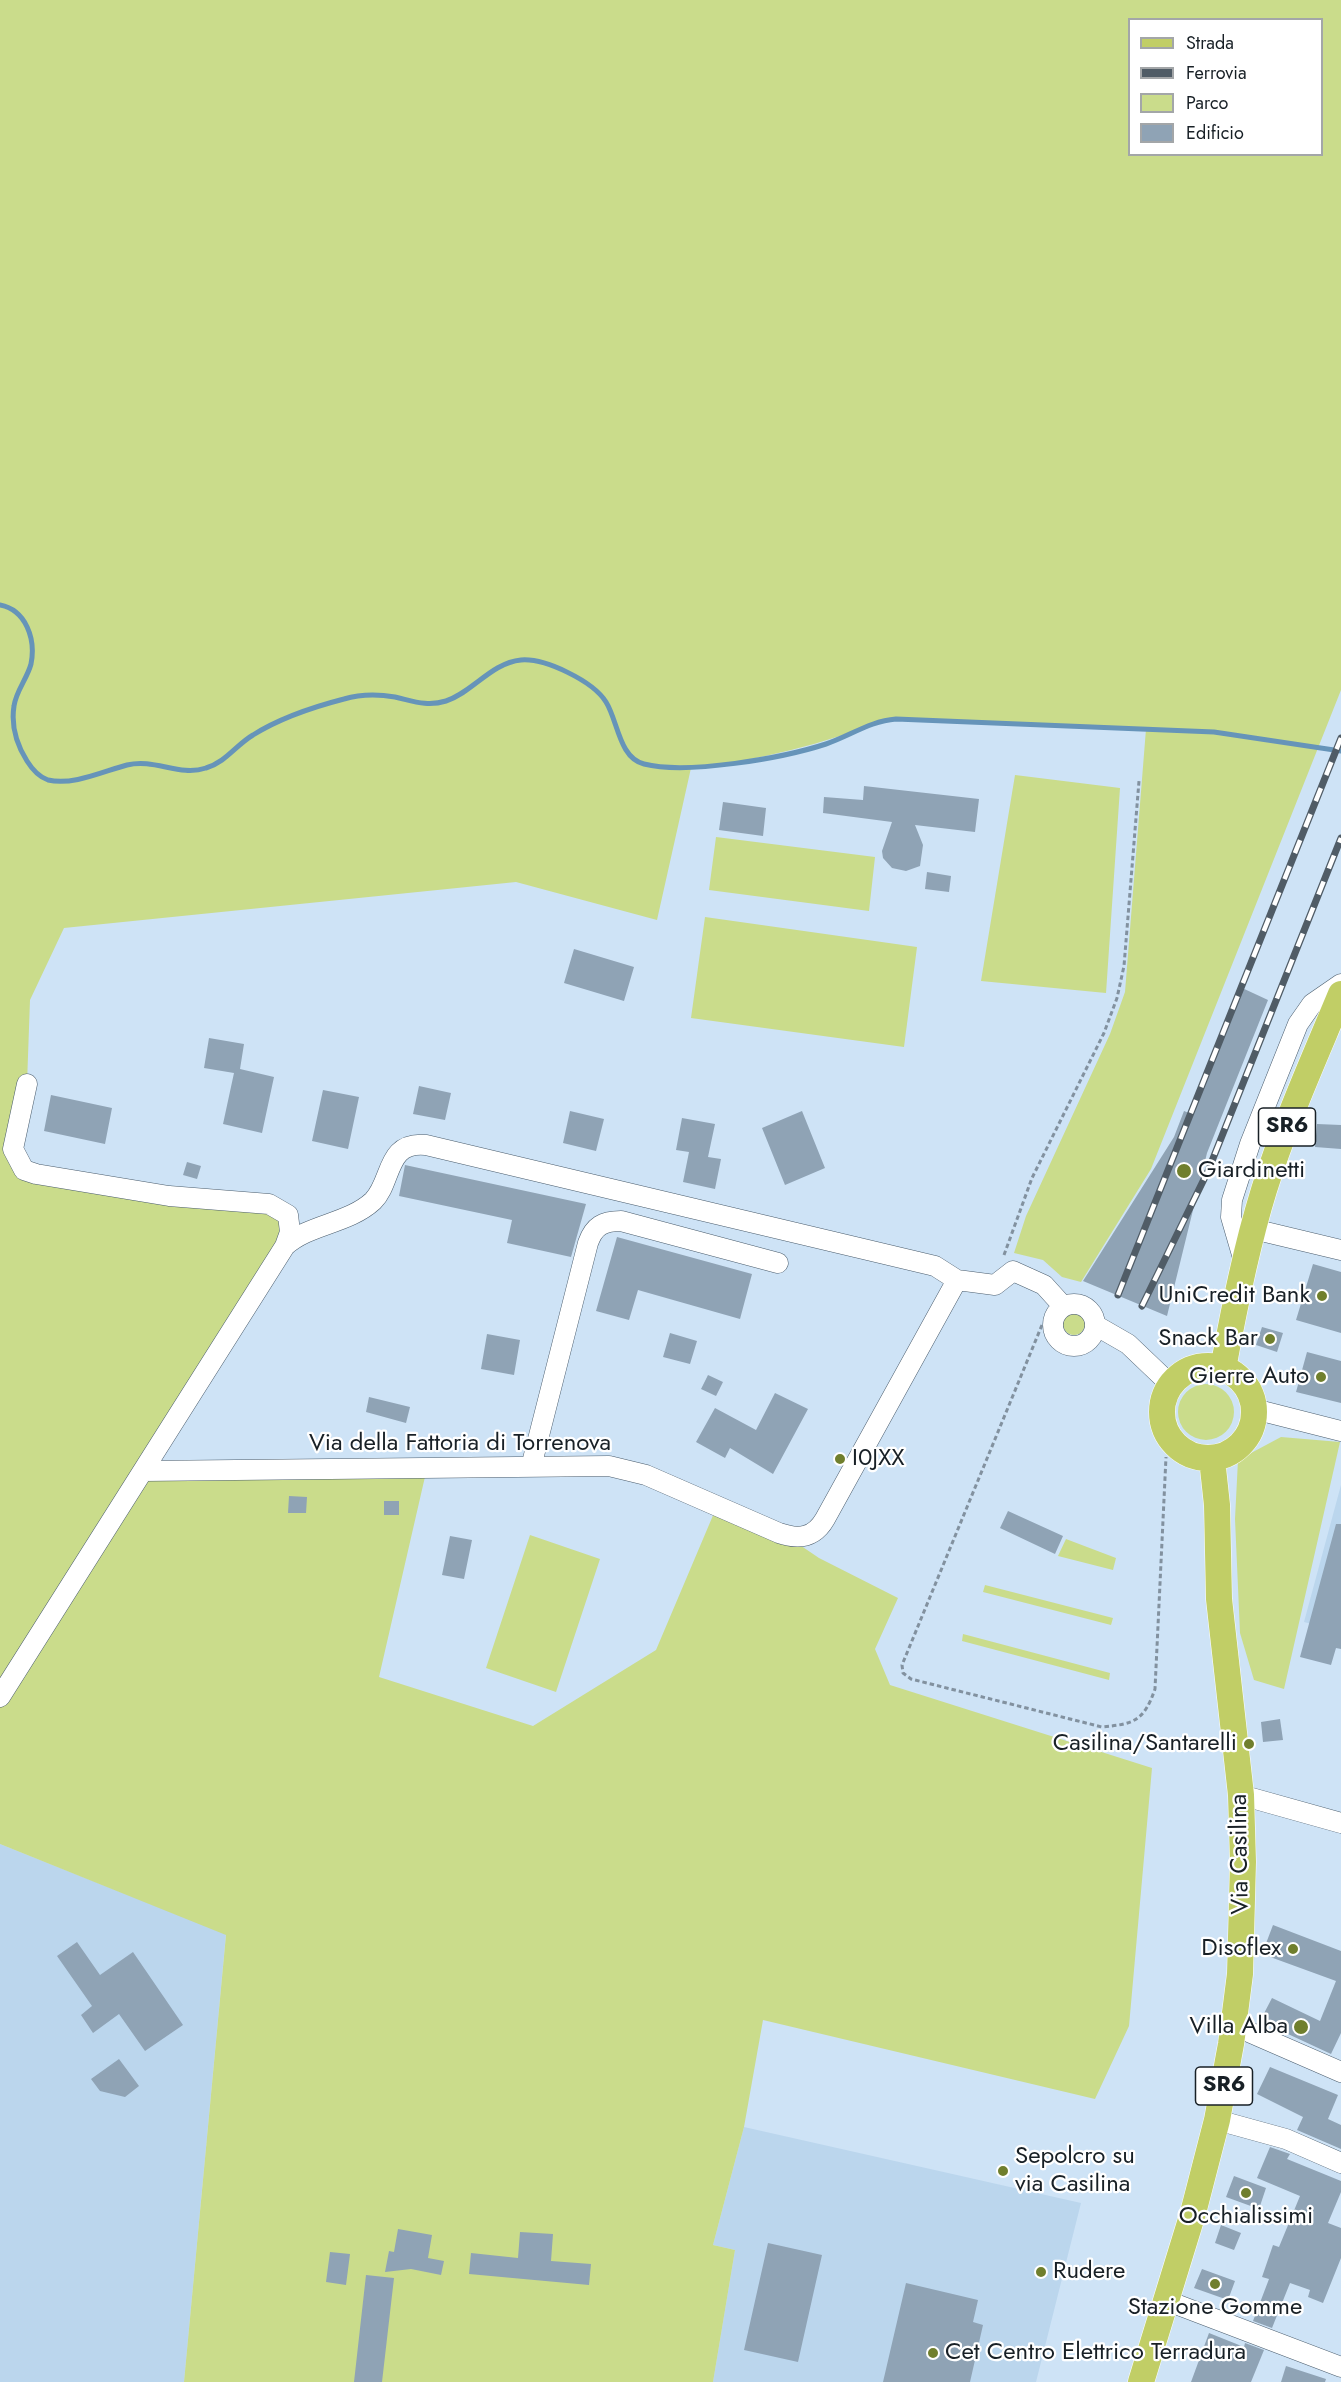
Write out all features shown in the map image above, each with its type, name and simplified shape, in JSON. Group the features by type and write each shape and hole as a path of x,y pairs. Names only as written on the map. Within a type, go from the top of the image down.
{"main road":[{"name":"SR6","path":"1223,1368 1254,1229 1284,1134 1341,994"},
{"path":"1196,1367 1223,1368 1245,1384 1254,1409 1251,1429 1243,1443 1231,1453 1212,1459 1188,1454 1169,1437 1162,1412 1164,1397 1181,1375 1196,1367"},
{"name":"Via Casilina","path":"1140,2377 1165,2300 1217,2120 1233,2025 1242,1933 1241,1795 1219,1599 1217,1505 1212,1459"}],"street":[{"path":"1245,1265 1230,1210 1240,1173 1298,1024 1312,1004 1341,984"},
{"path":"0,1697 285,1246 291,1232 288,1215 269,1204 135,1192 24,1170 13,1149 27,1084"},
{"path":"285,1246 349,1216 370,1203 379,1193 395,1156 419,1144 935,1266 957,1280 995,1285 1013,1271 1044,1285 1063,1306"},
{"path":"531,1467 588,1243 596,1228 603,1223 621,1221 778,1263"},
{"path":"1254,1229 1341,1250"},
{"name":"Via della Fattoria di Torrenova","path":"143,1471 609,1466 646,1475 779,1533 791,1537 807,1537 821,1525 957,1280"},
{"path":"1075,1303 1092,1312 1095,1325 1092,1336 1086,1343 1078,1346 1066,1345 1058,1339 1053,1328 1054,1317 1063,1306 1075,1303"},
{"path":"1095,1325 1128,1344 1171,1385"},
{"path":"1254,1409 1341,1431"},
{"path":"1241,1795 1341,1823"},
{"path":"1233,2025 1341,2072"},
{"path":"1217,2120 1286,2139 1341,2163"},
{"path":"1165,2300 1341,2367"}],"path":[{"path":"995,1285 1032,1178 1104,1033 1117,998 1124,966 1139,781"},
{"path":"1042,1325 902,1665 903,1673 911,1678 1102,1727 1130,1724 1148,1710 1155,1682 1166,1457"}],"shaded area":[{"path":"1341,1485 1341,1632 1304,1622"},
{"path":"0,1844 226,1934 184,2382 0,2382"},
{"path":"744,2127 1081,2203 1036,2382 713,2382 735,2250 713,2245"}],"green space":[{"path":"0,0 1341,0 1341,690 1151,1169 1081,1282 1062,1277 1043,1260 1014,1253 1026,1216 1110,1034 1125,992 1146,729 887,719 790,750 741,761 691,768 657,920 516,882 64,928 30,1000 27,1084 15,1132 24,1170 288,1215 275,1263 144,1471 427,1468 379,1677 533,1726 656,1650 717,1506 785,1535 819,1558 898,1598 875,1649 890,1685 1152,1768 1129,2026 1095,2099 763,2020 744,2127 713,2245 735,2250 713,2382 184,2382 226,1935 0,1844"},
{"path":"1015,775 1120,788 1106,993 981,981"},
{"path":"716,837 875,857 869,911 709,890"},
{"path":"705,917 917,947 904,1047 691,1018"},
{"path":"1074,1313 1082,1316 1085,1324 1082,1332 1074,1335 1066,1332 1063,1324 1066,1316"},
{"path":"1200,1384 1212,1384 1222,1388 1230,1396 1234,1412 1230,1428 1222,1436 1212,1440 1200,1440 1190,1436 1182,1428 1178,1418 1178,1406 1182,1396 1190,1388"},
{"path":"1281,1437 1340,1442 1284,1689 1254,1680 1240,1633 1235,1519 1238,1460"},
{"path":"530,1535 600,1559 556,1692 486,1668"},
{"path":"1066,1539 1116,1558 1113,1570 1058,1556"},
{"path":"985,1585 1113,1618 1111,1625 983,1592"},
{"path":"963,1634 1110,1673 1109,1680 962,1641"}],"building":[{"path":"864,786 979,799 975,832 915,825 923,845 920,866 906,871 892,868 883,858 882,851 892,822 823,813 824,797 863,800"},
{"path":"723,802 766,808 763,836 719,830"},
{"path":"927,872 951,876 949,892 925,889"},
{"path":"574,949 634,967 624,1001 564,983"},
{"name":"Giardinetti","path":"1240,987 1268,1000 1207,1153 1167,1316 1083,1281 1174,1137 1184,1111 1189,1113"},
{"path":"209,1038 244,1044 240,1069 274,1077 262,1133 223,1124 234,1073 204,1068"},
{"path":"419,1086 451,1093 445,1120 413,1114"},
{"path":"323,1090 359,1097 348,1149 312,1141"},
{"path":"51,1095 112,1108 105,1144 44,1131"},
{"path":"570,1111 604,1119 596,1151 563,1143"},
{"path":"802,1111 825,1168 785,1185 762,1128"},
{"path":"682,1118 715,1124 708,1157 721,1159 715,1189 683,1182 689,1152 676,1150"},
{"path":"1317,1124 1341,1125 1341,1149 1315,1147"},
{"path":"187,1162 201,1166 197,1179 183,1175"},
{"path":"405,1165 586,1204 571,1257 507,1243 512,1220 399,1196"},
{"path":"617,1237 752,1274 740,1319 638,1290 629,1320 596,1311"},
{"name":"UniCredit Bank","path":"1313,1264 1341,1272 1341,1333 1296,1320"},
{"name":"Snack Bar","path":"1262,1327 1283,1333 1277,1352 1256,1345"},
{"path":"670,1333 697,1341 690,1364 663,1357"},
{"path":"487,1334 520,1340 514,1375 481,1369"},
{"name":"Gierre Auto","path":"1307,1352 1341,1361 1341,1403 1296,1392"},
{"path":"708,1375 723,1382 716,1396 701,1389"},
{"path":"775,1393 808,1409 773,1474 730,1448 725,1458 696,1442 715,1408 756,1430"},
{"path":"369,1397 410,1407 406,1423 366,1412"},
{"path":"289,1496 307,1497 306,1513 288,1513"},
{"path":"384,1501 399,1501 399,1515 384,1515"},
{"path":"1008,1511 1063,1536 1055,1554 1000,1528"},
{"path":"1336,1524 1341,1524 1341,1649 1336,1648 1331,1665 1300,1657"},
{"path":"450,1536 472,1540 464,1579 442,1575"},
{"path":"1280,1719 1283,1740 1263,1742 1261,1722"},
{"path":"1273,1925 1341,1951 1341,2033 1331,2054 1260,2021 1272,1998 1320,2021 1336,1981 1262,1954"},
{"path":"77,1942 100,1975 133,1952 183,2025 145,2051 119,2014 93,2033 81,2015 92,2006 57,1956"},
{"path":"119,2059 139,2086 125,2097 100,2091 91,2079"},
{"path":"1270,2067 1338,2095 1328,2119 1341,2125 1341,2149 1297,2130 1303,2117 1257,2094"},
{"path":"1270,2147 1290,2154 1287,2159 1341,2181 1341,2192 1328,2223 1341,2228 1341,2258 1323,2303 1308,2297 1310,2290 1290,2283 1272,2328 1253,2321 1269,2279 1262,2277 1273,2245 1279,2247 1300,2196 1257,2178"},
{"name":"Occhialissimi","path":"1234,2176 1266,2188 1259,2209 1226,2197"},
{"path":"1221,2225 1241,2233 1234,2250 1215,2243"},
{"path":"398,2229 432,2235 428,2258 444,2261 441,2275 411,2269 385,2272 389,2251 394,2252"},
{"path":"520,2232 553,2234 551,2261 591,2264 589,2285 469,2274 471,2253 518,2258"},
{"path":"768,2243 822,2255 798,2362 744,2350"},
{"path":"330,2252 350,2254 346,2285 326,2282"},
{"name":"Stazione Gomme","path":"1202,2269 1235,2281 1228,2300 1194,2288"},
{"path":"366,2275 394,2278 382,2382 354,2382"},
{"name":"Cet Centro Elettrico Terradura","path":"906,2283 978,2300 973,2322 983,2325 970,2382 883,2382"},
{"path":"1209,2333 1244,2347 1245,2343 1264,2350 1251,2382 1191,2382"},
{"path":"1286,2366 1326,2379 1325,2382 1281,2382"}],"waterway":[{"path":"0,605 9,608 23,619 30,636 31,664 17,695 13,720 20,748 27,761 36,772 48,780 68,781 137,763 186,770 206,768 225,758 263,729 309,709 350,697 369,695 395,697 420,703 439,703 456,697 500,666 521,660 531,660 555,667 591,686 606,702 629,754 644,764 662,767 709,766 785,755 826,744 869,726 896,719 1214,732 1341,751"}],"railway":[{"path":"1118,1295 1341,738"},
{"path":"1142,1306 1208,1171 1341,838"}],"place":[{"name":"Giardinetti","path":"1184,1171"},
{"name":"UniCredit Bank","path":"1322,1296"},
{"name":"Snack Bar","path":"1270,1339"},
{"name":"Gierre Auto","path":"1321,1377"},
{"name":"I0JXX","path":"840,1459"},
{"name":"Casilina/Santarelli","path":"1249,1744"},
{"name":"Disoflex","path":"1293,1949"},
{"name":"Villa Alba","path":"1301,2027"},
{"name":"Sepolcro su via Casilina","path":"1003,2171"},
{"name":"Occhialissimi","path":"1246,2193"},
{"name":"Rudere","path":"1041,2272"},
{"name":"Stazione Gomme","path":"1215,2284"},
{"name":"Cet Centro Elettrico Terradura","path":"933,2353"}]}
